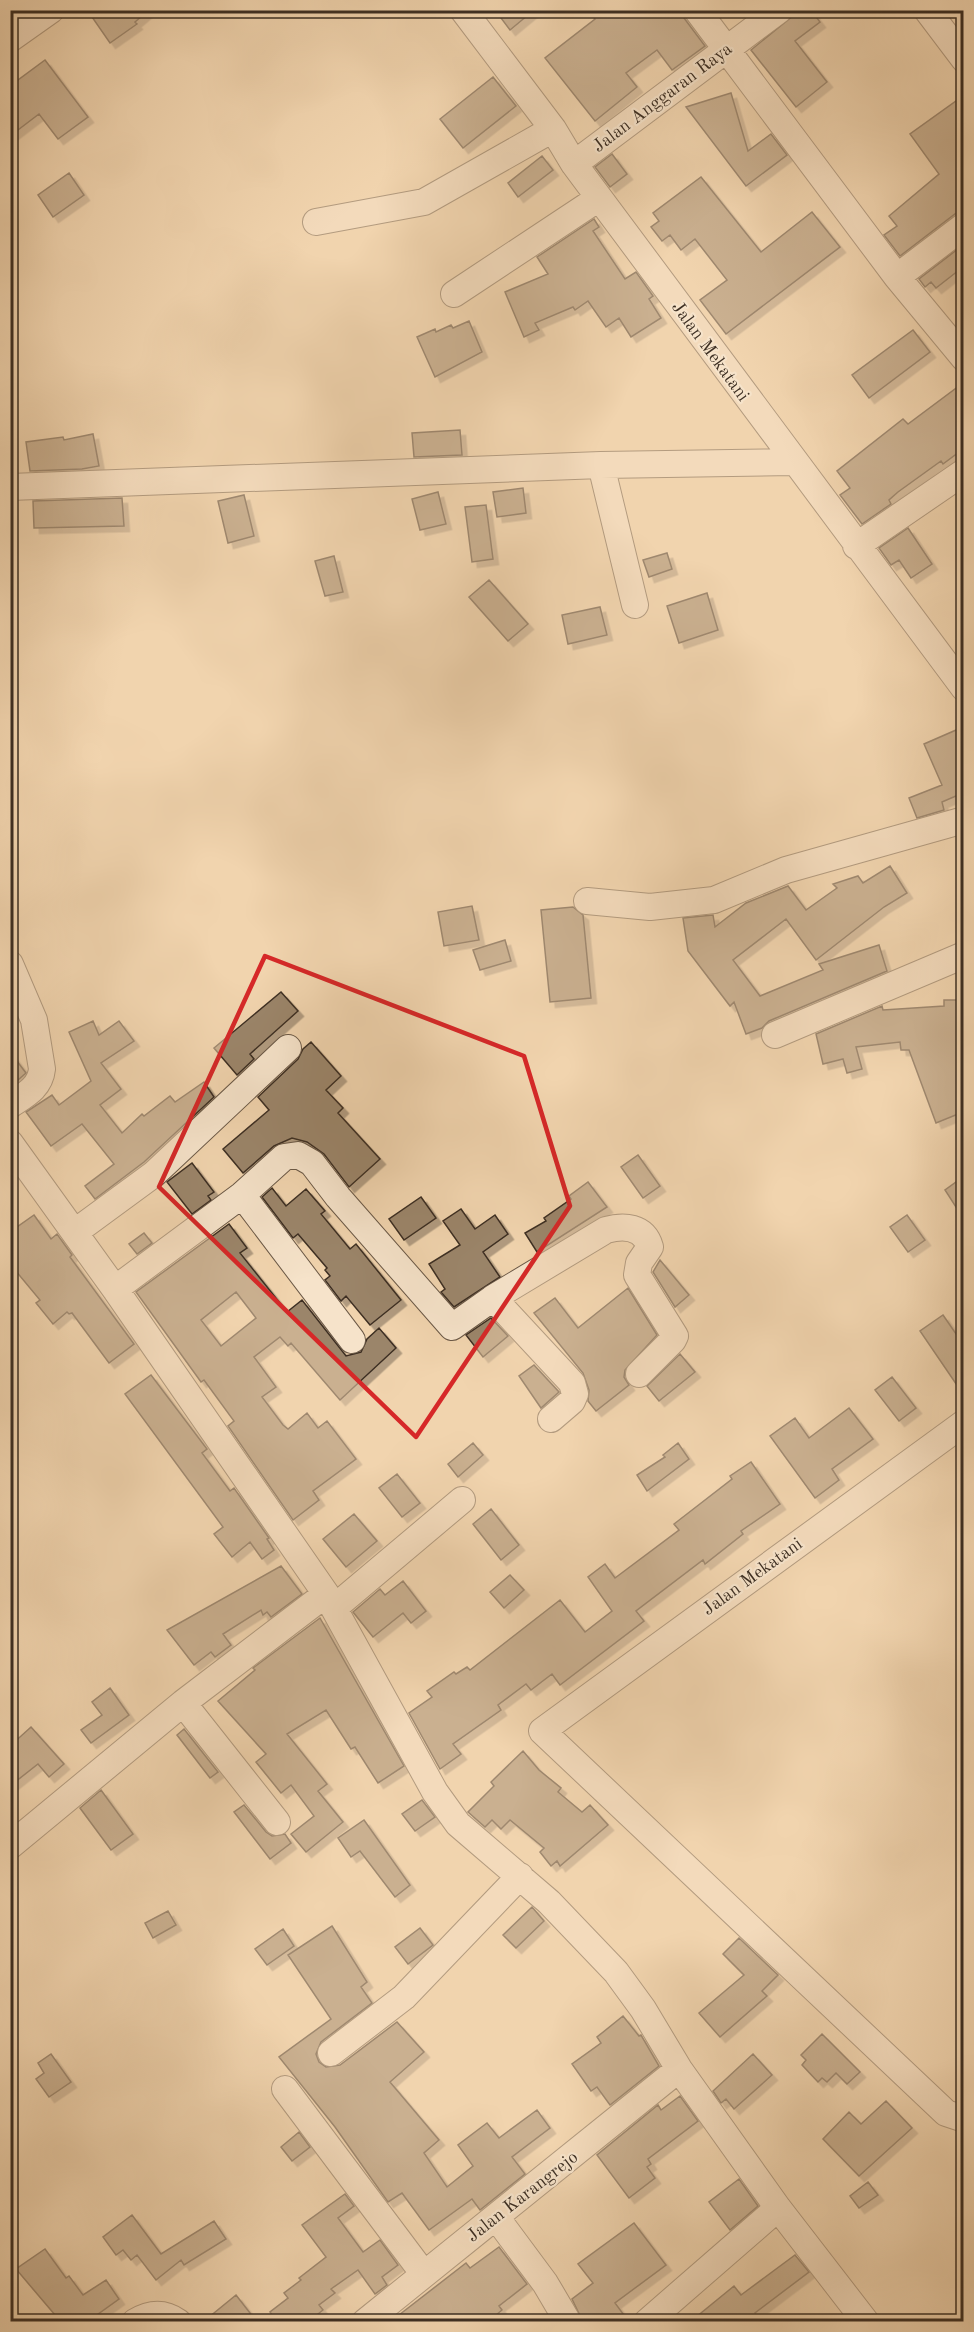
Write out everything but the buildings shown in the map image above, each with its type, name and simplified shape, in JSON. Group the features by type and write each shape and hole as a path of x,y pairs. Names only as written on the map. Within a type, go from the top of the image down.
{"street":[{"path":"10,39 51,10"},
{"name":"Jalan Mekatani","path":"463,10 553,129 574,164 793,462 963,688"},
{"path":"697,10 897,277 963,358"},
{"name":"Jalan Anggaran Raya","path":"574,164 779,10"},
{"path":"927,10 963,59"},
{"path":"316,222 424,202 553,129"},
{"path":"454,294 599,198"},
{"path":"897,277 963,226"},
{"path":"10,487 601,465 793,462"},
{"path":"601,465 635,605"},
{"path":"856,546 963,472"},
{"path":"587,901 650,907 714,900 786,870 963,820"},
{"path":"775,1035 963,955"},
{"path":"10,964 34,1020 42,1070 35,1088 10,1105"},
{"path":"75,1232 154,1174 288,1048"},
{"path":"10,1143 115,1289 331,1601 435,1792 458,1824 520,1876 578,1930 616,1972 643,2008 679,2069 778,2208 866,2322"},
{"path":"115,1289 243,1196 284,1157 305,1158 452,1327 493,1298 606,1230 621,1226 634,1228 644,1235 650,1247 639,1263 637,1275 675,1336 639,1374"},
{"path":"243,1196 352,1341"},
{"path":"493,1298 572,1383 575,1394 572,1401 551,1419"},
{"name":"Jalan Mekatani","path":"963,1423 542,1731 946,2113 963,2119"},
{"path":"10,1846 183,1703 331,1601 462,1500"},
{"path":"183,1703 277,1822"},
{"path":"331,2053 404,1997 520,1876"},
{"name":"Jalan Karangrejo","path":"365,2322 679,2069"},
{"path":"285,2089 423,2273"},
{"path":"647,2322 778,2208"},
{"path":"496,2217 545,2283 568,2322"},
{"path":"135,2322 155,2314 171,2317 178,2322"}],"highlighted area":[{"path":"265,956 524,1056 570,1206 416,1437 159,1187"}]}
